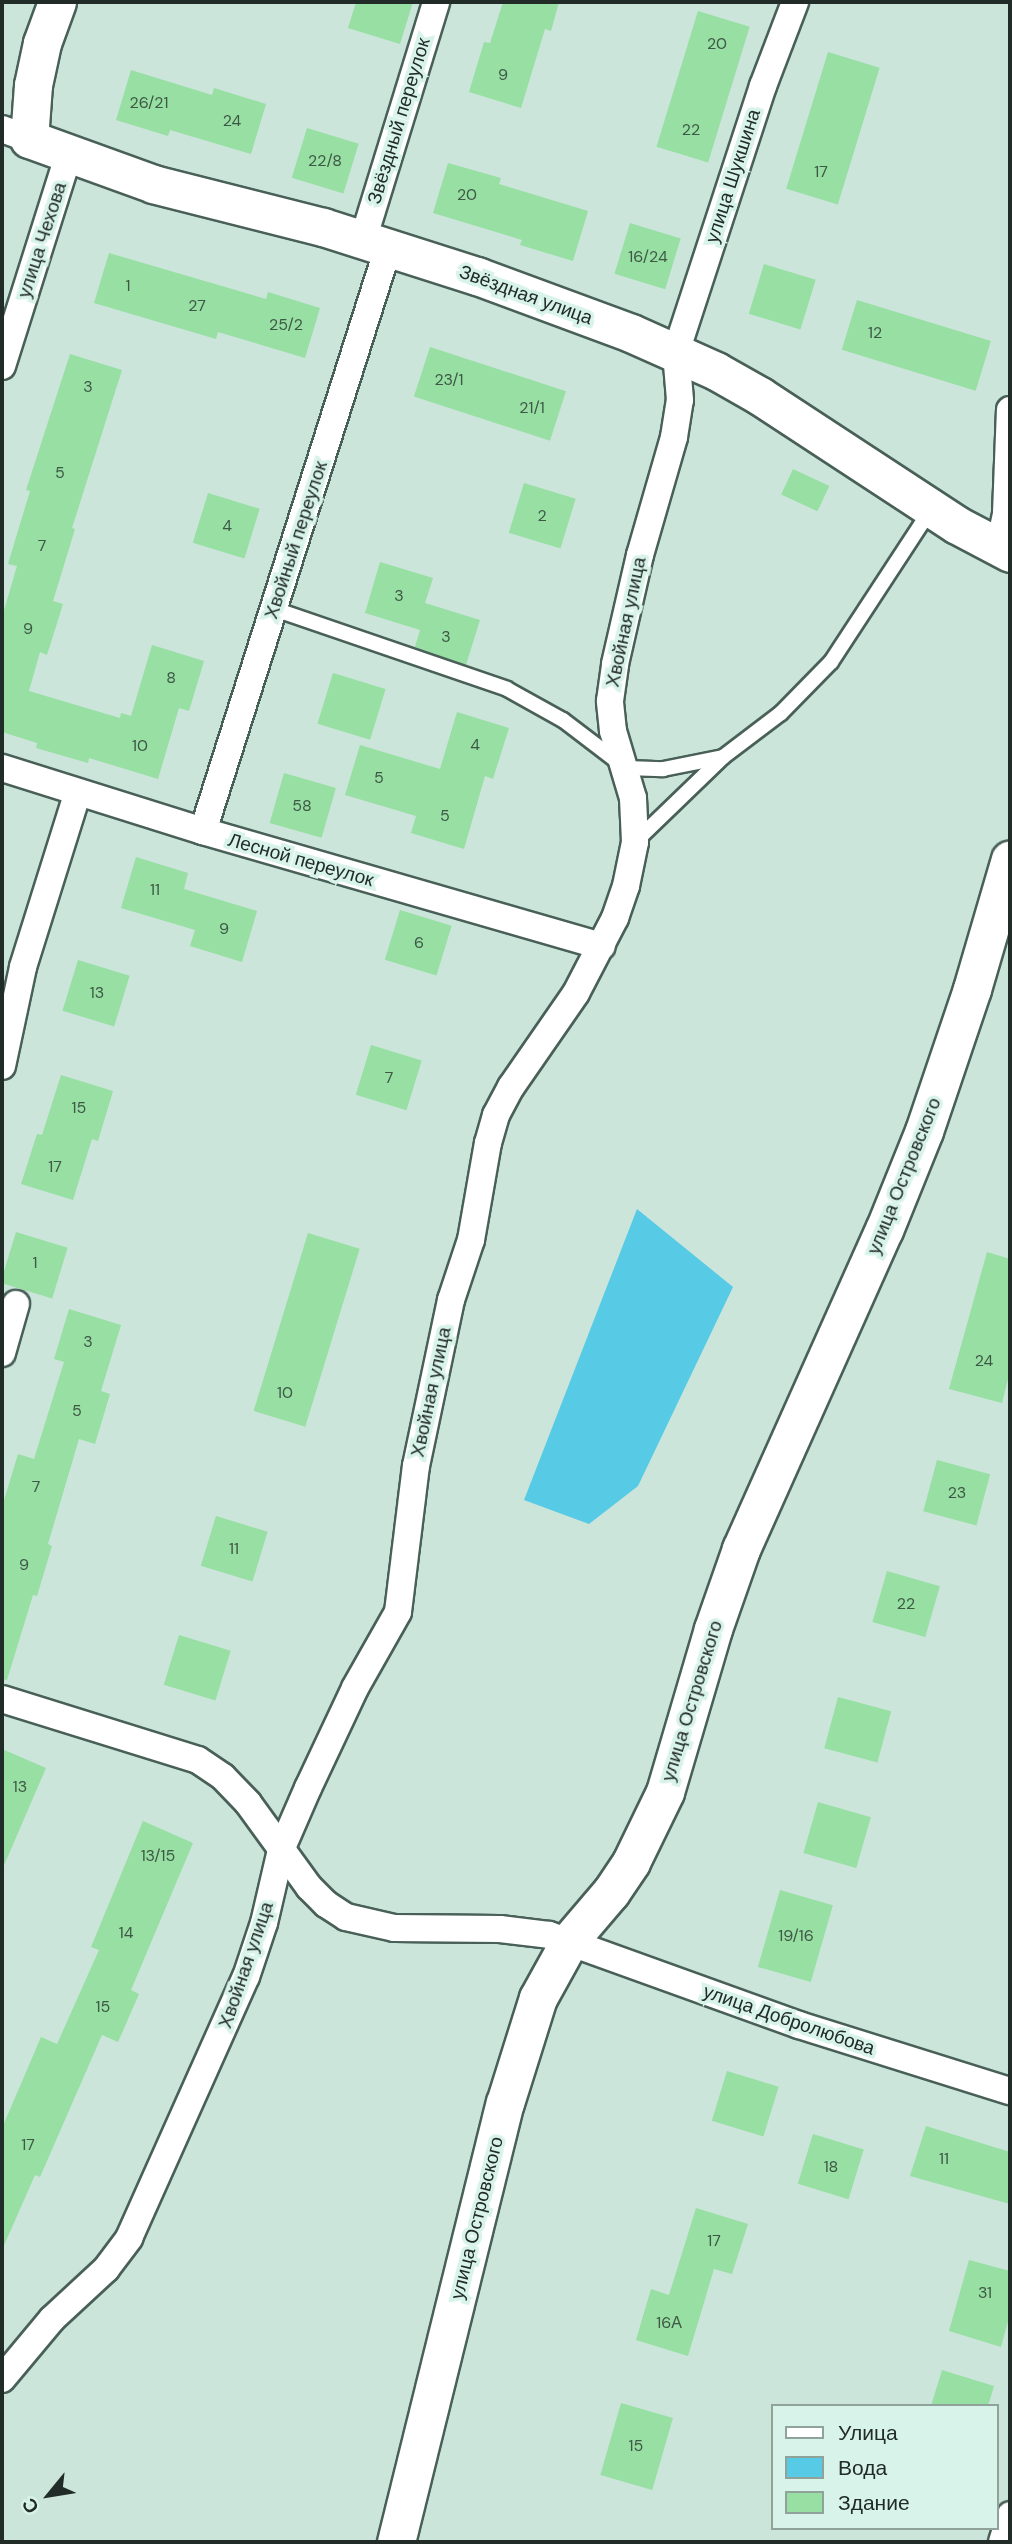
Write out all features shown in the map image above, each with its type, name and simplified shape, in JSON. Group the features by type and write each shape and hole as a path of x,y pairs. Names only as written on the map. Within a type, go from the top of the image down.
{"street":[{"path":"16,134 33,85 42,43 57,2"},
{"name":"Звёздный переулок","path":"375,244 436,2"},
{"name":"улица Шукшина","path":"676,352 763,86 794,2"},
{"name":"Звёздная улица","path":"16,134 153,184 262,210 530,294 676,352 760,396 932,508 1004,550"},
{"name":"улица Чехова","path":"2,366 69,154"},
{"name":"Хвойный переулок","path":"203,831 274,609 375,244"},
{"name":"Хвойная улица","path":"2,2379 52,2319 106,2269 128,2238 246,1977 264,1923 281,1850 355,1688 398,1612 416,1466 451,1300 471,1240 488,1143 496,1115 511,1087 576,993 602,946 626,886 635,842 632,798 626,768 613,731 610,701 640,555 674,437 680,400 676,352"},
{"path":"1004,550 1010,410"},
{"name":"Лесной переулок","path":"2,768 203,831 602,946"},
{"path":"2,1066 26,956 78,792"},
{"name":"улица Островского","path":"396,2542 515,2068 538,1998 570,1940 611,1892 631,1862 665,1792 713,1629 741,1549 884,1230 924,1131 972,989 1010,859"},
{"path":"2,1353 16,1304"},
{"name":"улица Добролюбова","path":"2,1699 198,1760 223,1777 248,1804 281,1850 326,1904 346,1917 367,1924 394,1928 524,1930 570,1940 799,2025 1010,2091"},
{"path":"1002,2542 1010,2515"}],"lane":[{"path":"635,842 723,757 782,713 831,662 932,508"},
{"path":"274,609 507,689 564,720 626,768 663,769 723,757"}],"water":[{"path":"637,1209 733,1287 638,1486 589,1524 524,1500"}],"building":[{"path":"356,2 413,2 400,44 348,28"},
{"path":"503,2 559,2 551,31 545,29 521,108 469,92 484,42 490,43"},
{"path":"698,11 750,27 708,163 656,147"},
{"path":"828,52 880,68 838,205 786,189"},
{"path":"131,70 212,95 214,88 266,104 251,154 170,130 168,136 116,120"},
{"path":"307,128 359,144 343,194 292,178"},
{"path":"448,163 501,178 499,184 588,211 573,261 520,245 522,240 433,213"},
{"path":"630,223 681,238 665,289 615,274"},
{"path":"109,253 266,299 268,292 320,308 305,358 218,332 216,339 94,303"},
{"path":"764,264 816,280 800,330 749,314"},
{"path":"857,300 991,341 976,391 842,350"},
{"path":"430,347 566,391 550,441 414,396"},
{"path":"70,354 122,370 72,528 75,529 53,601 63,604 47,655 40,652 29,691 120,718 121,713 131,716 152,645 204,661 189,711 179,708 158,779 89,758 88,763 36,748 37,743 2,732 2,617 17,566 8,564 30,491 26,490"},
{"path":"793,469 829,486 817,511 781,494"},
{"path":"524,483 576,499 560,549 509,533"},
{"path":"208,493 260,509 244,559 193,543"},
{"path":"380,562 433,578 425,603 480,620 466,665 415,647 420,630 365,613"},
{"path":"333,673 386,689 370,740 318,724"},
{"path":"457,712 509,728 493,779 485,776 464,849 411,833 416,816 345,795 360,745 440,769"},
{"path":"284,773 336,788 322,838 270,823"},
{"path":"136,857 188,873 184,889 257,911 242,962 190,946 195,930 121,908"},
{"path":"400,910 452,926 436,976 385,960"},
{"path":"78,960 130,976 114,1026 63,1011"},
{"path":"371,1045 422,1060 406,1110 356,1095"},
{"path":"61,1075 113,1091 98,1141 92,1139 73,1200 21,1184 37,1134 42,1135"},
{"path":"16,1232 68,1248 52,1298 2,1283"},
{"path":"308,1233 360,1249 305,1427 254,1411"},
{"path":"987,1252 1010,1259 1010,1371 1002,1403 949,1389"},
{"path":"69,1309 121,1325 101,1391 110,1394 95,1444 79,1439 48,1544 52,1546 37,1596 33,1595 7,1680 2,1679 2,1507 18,1454 34,1459 64,1362 54,1359"},
{"path":"937,1460 990,1474 976,1525 923,1511"},
{"path":"216,1516 268,1532 252,1582 201,1566"},
{"path":"887,1571 940,1586 925,1637 872,1622"},
{"path":"179,1635 231,1651 215,1701 164,1685"},
{"path":"838,1697 891,1711 877,1762 824,1748"},
{"path":"2,1749 46,1768 2,1870"},
{"path":"818,1802 871,1817 856,1868 803,1853"},
{"path":"143,1821 193,1843 131,1990 139,1994 118,2042 102,2035 40,2177 35,2175 2,2250 2,2128 41,2037 57,2044 99,1950 91,1947"},
{"path":"780,1890 833,1905 811,1982 758,1967"},
{"path":"727,2071 779,2087 763,2137 712,2121"},
{"path":"926,2126 1010,2152 1010,2204 910,2176"},
{"path":"813,2134 864,2149 848,2199 798,2184"},
{"path":"696,2208 748,2224 732,2274 714,2269 688,2356 636,2340 651,2289 669,2295"},
{"path":"969,2260 1010,2271 1010,2314 1001,2347 949,2331"},
{"path":"942,2370 994,2386 989,2404 932,2404"},
{"path":"621,2403 673,2418 652,2490 600,2475"}]}
